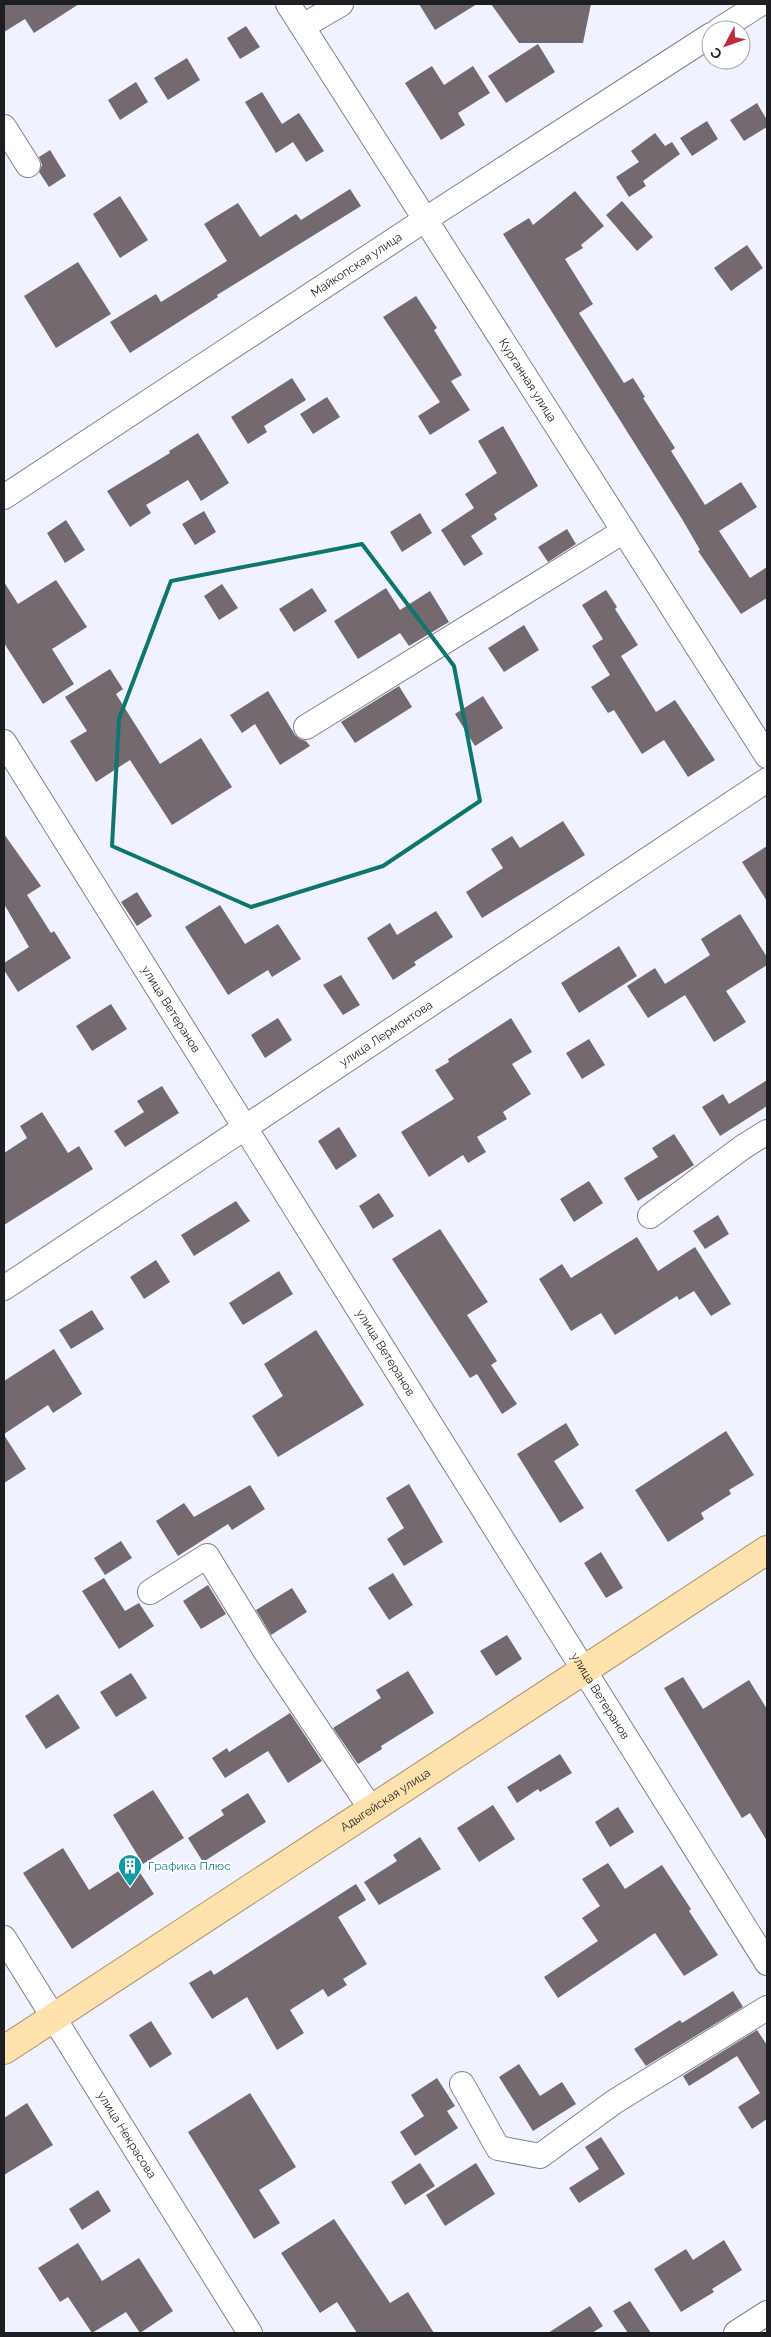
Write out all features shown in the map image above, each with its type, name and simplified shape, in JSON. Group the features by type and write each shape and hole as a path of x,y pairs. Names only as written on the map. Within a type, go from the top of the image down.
{"main road":[{"name":"Адыгейская улица","path":"4,2050 767,1550"}],"street":[{"name":"Курганная улица","path":"288,4 767,756"},
{"path":"303,26 341,4"},
{"path":"735,20 760,4"},
{"name":"Майкопская улица","path":"4,497 701,41"},
{"path":"4,127 28,165"},
{"path":"306,726 624,531"},
{"name":"улица Ветеранов","path":"4,742 245,1129 585,1668 767,1963"},
{"name":"улица Лермонтова","path":"4,1288 767,780"},
{"path":"650,1216 767,1132"},
{"path":"150,1592 207,1556 264,1649 371,1809"},
{"name":"улица Некрасова","path":"4,1938 250,2333"},
{"path":"462,2084 498,2148 540,2156 614,2102 767,2008"},
{"path":"736,2333 767,2313"}],"highlighted area":[{"path":"362,544 454,666 480,801 383,866 251,907 112,846 119,719 171,581"}],"building":[{"path":"4,4 79,4 34,33 25,19 4,32"},
{"path":"419,4 477,4 435,30"},
{"path":"491,4 591,4 583,43 519,43"},
{"path":"246,26 260,47 240,59 227,38"},
{"path":"538,44 555,72 506,103 488,76"},
{"path":"187,58 200,80 168,100 154,78"},
{"path":"432,66 444,85 473,66 490,93 458,113 465,125 441,140 405,83"},
{"path":"136,82 148,102 120,120 108,100"},
{"path":"262,92 282,124 299,113 324,151 306,162 293,142 276,153 245,102"},
{"path":"757,103 767,120 767,127 744,141 730,120"},
{"path":"707,121 718,139 692,156 680,138"},
{"path":"655,133 665,146 672,142 680,154 643,181 646,186 629,197 616,177 639,162 631,151"},
{"path":"50,150 66,176 49,187 39,172 42,165 39,157"},
{"path":"350,189 361,206 217,295 218,297 130,353 110,322 156,294 161,302 227,261 204,224 238,203 260,237 296,214 301,220"},
{"path":"575,191 604,226 581,245 583,248 565,259 593,304 579,313 624,383 633,378 645,397 643,398 675,448 671,451 705,505 741,482 757,507 719,531 750,578 767,567 767,598 741,614 698,551 700,550 682,519 503,234 529,218 533,225"},
{"path":"120,196 148,240 120,258 93,214"},
{"path":"622,201 653,237 637,251 606,215"},
{"path":"747,245 763,268 731,291 714,268"},
{"path":"78,262 111,314 56,348 24,296"},
{"path":"416,296 437,328 434,330 462,375 451,381 470,410 430,435 418,416 440,402 383,317"},
{"path":"292,378 306,400 264,426 267,432 248,444 231,417"},
{"path":"327,397 340,417 313,434 300,414"},
{"path":"503,426 538,486 494,514 497,519 471,536 483,554 464,566 441,530 474,508 465,494 497,473 478,441"},
{"path":"198,433 229,483 201,501 188,480 146,505 151,513 130,527 107,491 170,453 169,451"},
{"path":"204,511 216,532 195,545 182,524"},
{"path":"420,513 432,533 402,552 390,532"},
{"path":"66,520 85,550 65,563 47,533"},
{"path":"567,529 576,544 548,562 538,547"},
{"path":"56,580 87,627 52,649 74,684 43,704 4,643 4,582 18,604"},
{"path":"222,584 238,608 219,620 204,596"},
{"path":"312,588 327,611 294,632 279,609"},
{"path":"386,588 400,610 430,591 449,622 409,646 400,633 358,659 334,621"},
{"path":"606,590 617,607 615,609 638,645 621,656 656,712 675,700 715,760 688,777 664,740 642,754 614,710 608,713 591,687 610,675 592,646 603,639 582,605"},
{"path":"524,625 539,650 504,672 488,648"},
{"path":"110,669 123,689 116,694 160,764 201,738 232,787 172,825 130,760 96,782 70,741 87,731 65,697"},
{"path":"399,686 412,707 355,743 341,722"},
{"path":"268,691 295,735 306,741 310,746 280,765 255,724 242,733 230,715"},
{"path":"483,696 503,728 475,746 455,714"},
{"path":"563,821 585,855 482,918 466,892 503,868 491,849 512,836 520,848"},
{"path":"4,834 41,886 27,895 51,933 54,931 71,958 18,992 4,970 4,963 29,947 4,904"},
{"path":"767,846 767,901 742,862"},
{"path":"137,892 152,916 137,926 121,902"},
{"path":"220,905 245,944 278,924 301,959 272,977 268,970 228,995 185,927"},
{"path":"436,911 453,937 414,962 416,965 393,980 367,938 390,923 397,935"},
{"path":"740,914 767,957 767,965 726,991 746,1022 714,1042 685,995 648,1018 627,986 655,968 665,984 710,955 701,939"},
{"path":"619,946 637,976 579,1013 561,983"},
{"path":"341,975 360,1005 343,1015 323,985"},
{"path":"111,1004 127,1029 92,1051 76,1026"},
{"path":"278,1018 292,1040 265,1058 251,1035"},
{"path":"511,1018 532,1052 512,1064 531,1094 503,1112 507,1119 477,1137 486,1152 468,1163 463,1155 429,1177 401,1132 454,1099 435,1070 449,1062 448,1059"},
{"path":"589,1039 605,1065 582,1079 566,1053"},
{"path":"767,1080 767,1106 720,1136 702,1107 723,1094 729,1104"},
{"path":"162,1086 179,1113 125,1147 114,1131 144,1112 137,1101"},
{"path":"42,1112 68,1153 79,1146 93,1169 4,1225 4,1153 27,1138 20,1126"},
{"path":"339,1127 357,1156 336,1170 318,1141"},
{"path":"674,1134 694,1165 638,1201 624,1178 658,1157 652,1148"},
{"path":"589,1181 603,1203 574,1222 560,1199"},
{"path":"379,1193 394,1216 373,1229 359,1206"},
{"path":"236,1201 250,1221 194,1256 181,1235"},
{"path":"718,1215 729,1234 705,1249 693,1231"},
{"path":"440,1229 488,1302 467,1315 497,1361 491,1365 517,1404 502,1414 477,1374 470,1378 392,1259"},
{"path":"637,1237 658,1271 695,1247 731,1304 711,1316 694,1291 679,1300 677,1296 615,1335 601,1313 571,1331 539,1279 562,1264 571,1278"},
{"path":"156,1260 170,1282 144,1299 130,1277"},
{"path":"279,1271 293,1294 243,1325 229,1303"},
{"path":"92,1310 104,1329 71,1349 59,1330"},
{"path":"316,1330 364,1405 278,1457 252,1416 283,1396 264,1364"},
{"path":"54,1349 82,1394 53,1413 48,1405 4,1434 4,1381"},
{"path":"566,1423 579,1445 554,1461 584,1508 560,1523 517,1454"},
{"path":"726,1431 754,1475 729,1490 731,1494 701,1513 704,1519 668,1542 635,1490"},
{"path":"4,1435 26,1469 4,1483"},
{"path":"409,1484 443,1542 404,1566 387,1539 404,1528 386,1498"},
{"path":"250,1485 265,1509 232,1530 228,1524 178,1556 156,1521 184,1503 194,1517"},
{"path":"121,1541 132,1558 105,1575 94,1558"},
{"path":"601,1552 623,1588 606,1598 584,1563"},
{"path":"393,1573 413,1605 389,1620 368,1588"},
{"path":"104,1578 125,1611 139,1603 154,1626 119,1649 82,1591"},
{"path":"208,1585 226,1614 201,1629 183,1601"},
{"path":"292,1588 307,1612 271,1635 256,1610"},
{"path":"507,1635 522,1659 496,1676 480,1651"},
{"path":"408,1671 434,1713 381,1746 382,1749 358,1764 333,1728 381,1698 376,1690"},
{"path":"131,1673 147,1698 116,1717 100,1692"},
{"path":"683,1677 703,1709 749,1680 767,1709 767,1841 750,1813 742,1818 664,1688"},
{"path":"58,1694 80,1728 46,1749 25,1716"},
{"path":"290,1713 322,1761 288,1783 268,1751 225,1778 212,1758 227,1748 229,1752"},
{"path":"560,1754 572,1773 540,1792 538,1789 517,1803 507,1787"},
{"path":"153,1790 184,1838 143,1864 113,1815"},
{"path":"248,1793 266,1822 203,1862 188,1838 224,1815 221,1810"},
{"path":"493,1805 515,1839 479,1862 457,1828"},
{"path":"618,1807 634,1832 610,1847 595,1822"},
{"path":"420,1837 441,1869 379,1905 364,1882 397,1861 393,1855"},
{"path":"63,1848 89,1890 133,1862 154,1894 72,1949 23,1873"},
{"path":"608,1863 625,1889 662,1865 718,1955 684,1976 655,1933 558,1998 544,1977 598,1941 582,1918 600,1906 582,1879"},
{"path":"356,1884 366,1900 338,1917 367,1964 343,1979 347,1985 328,1997 323,1989 290,2010 304,2033 277,2050 247,1997 212,2019 189,1983 211,1970 214,1975"},
{"path":"733,1991 743,2007 646,2066 634,2049 680,2020 682,2023"},
{"path":"151,2021 172,2054 150,2068 129,2035"},
{"path":"757,2030 767,2045 767,2119 752,2129 738,2107 760,2093 737,2056 689,2086 683,2076"},
{"path":"519,2064 540,2096 562,2082 576,2104 533,2131 499,2077"},
{"path":"437,2078 455,2106 447,2111 458,2128 415,2156 400,2132 424,2116 411,2095"},
{"path":"250,2093 296,2167 259,2190 280,2223 254,2239 188,2132"},
{"path":"27,2103 53,2145 4,2175 4,2118"},
{"path":"601,2137 625,2174 579,2203 569,2188 599,2169 585,2147"},
{"path":"420,2163 435,2186 405,2205 391,2182"},
{"path":"476,2163 495,2194 445,2226 426,2195"},
{"path":"98,2190 111,2211 82,2230 69,2209"},
{"path":"334,2219 390,2303 408,2292 434,2333 357,2333 337,2302 320,2313 281,2253"},
{"path":"724,2240 742,2270 712,2289 714,2292 681,2312 654,2269 686,2249 693,2260"},
{"path":"78,2243 102,2281 139,2258 173,2311 140,2333 126,2312 92,2333 68,2297 60,2302 38,2268"},
{"path":"630,2301 651,2333 628,2333 613,2311"},
{"path":"590,2306 603,2326 592,2333 548,2333"}],"place":[{"name":"Графика Плюс","path":"130,1887"}]}
